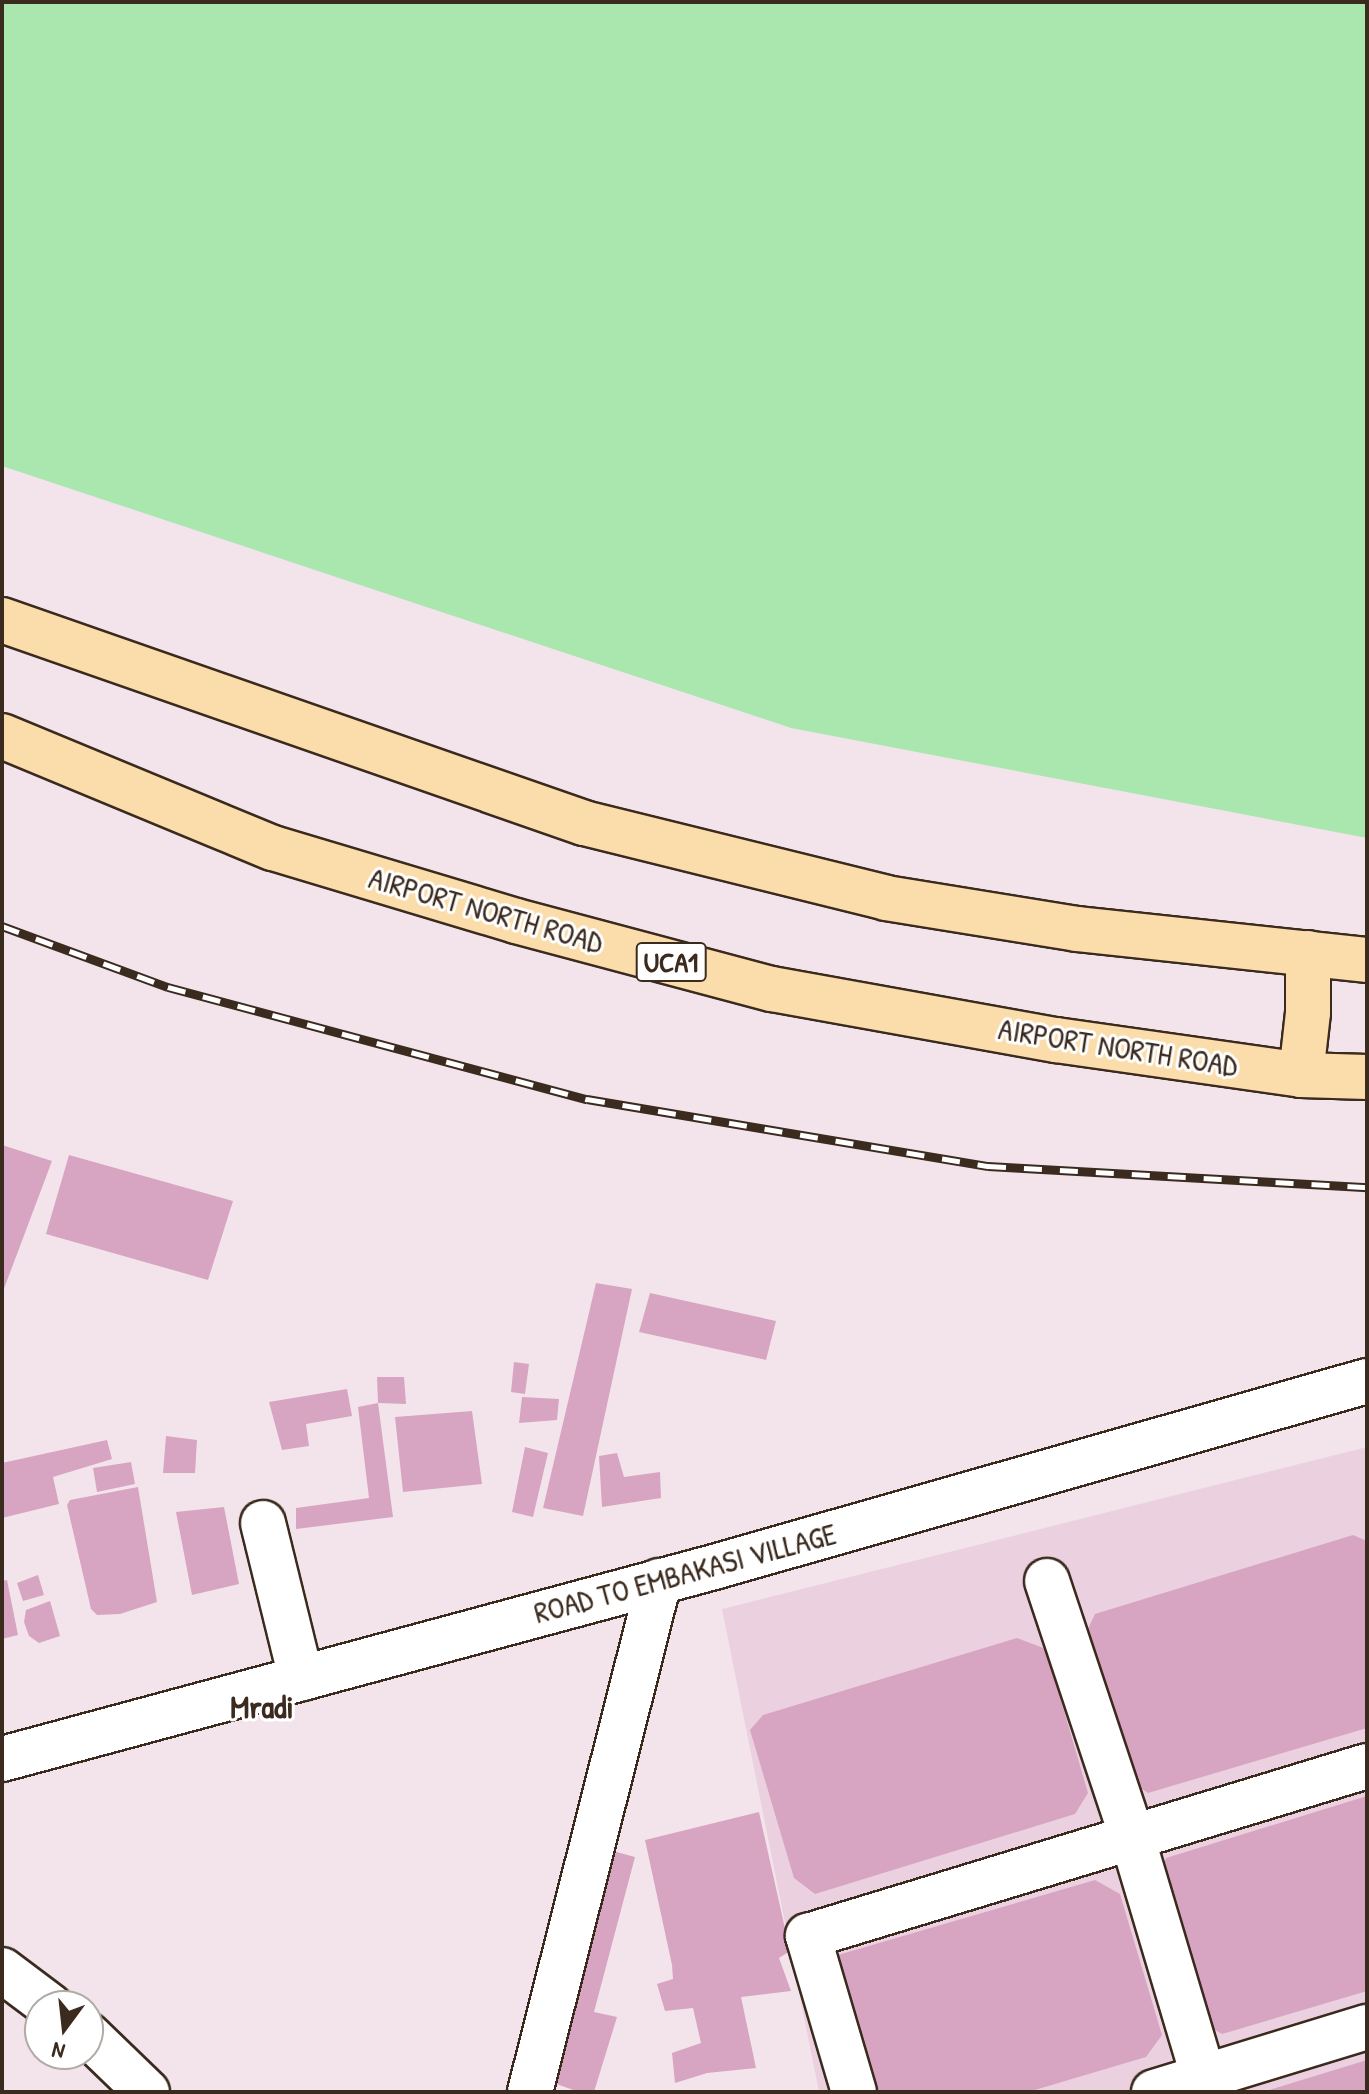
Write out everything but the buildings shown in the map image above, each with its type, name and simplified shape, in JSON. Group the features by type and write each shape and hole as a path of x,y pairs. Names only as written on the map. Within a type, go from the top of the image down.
{"main road":[{"path":"2,620 584,823 886,898 1077,929 1367,960"},
{"name":"AIRPORT NORTH ROAD","path":"2,736 273,848 516,921 772,989 1056,1040 1301,1075 1367,1077"},
{"path":"1301,1075 1308,1013 1308,953"}],"street":[{"name":"ROAD TO EMBAKASI VILLAGE","path":"2,1759 659,1581 1367,1381"},
{"path":"263,1523 301,1678"},
{"path":"530,2092 659,1581"},
{"path":"1047,1581 1132,1837 1206,2084"},
{"path":"854,2092 808,1936 1367,1766"},
{"path":"2,1970 29,1990"},
{"path":"1154,2092 1206,2084 1367,2027"},
{"path":"104,2050 147,2092"}],"shaded area":[{"path":"1367,1447 1367,2092 819,2092 722,1609"}],"green space":[{"path":"2,2 1367,2 1367,838 791,728 2,466"}],"railway":[{"path":"2,926 168,987 587,1099 988,1166 1367,1187"}],"district":[{"name":"Mradi","path":"262,1707"}]}
